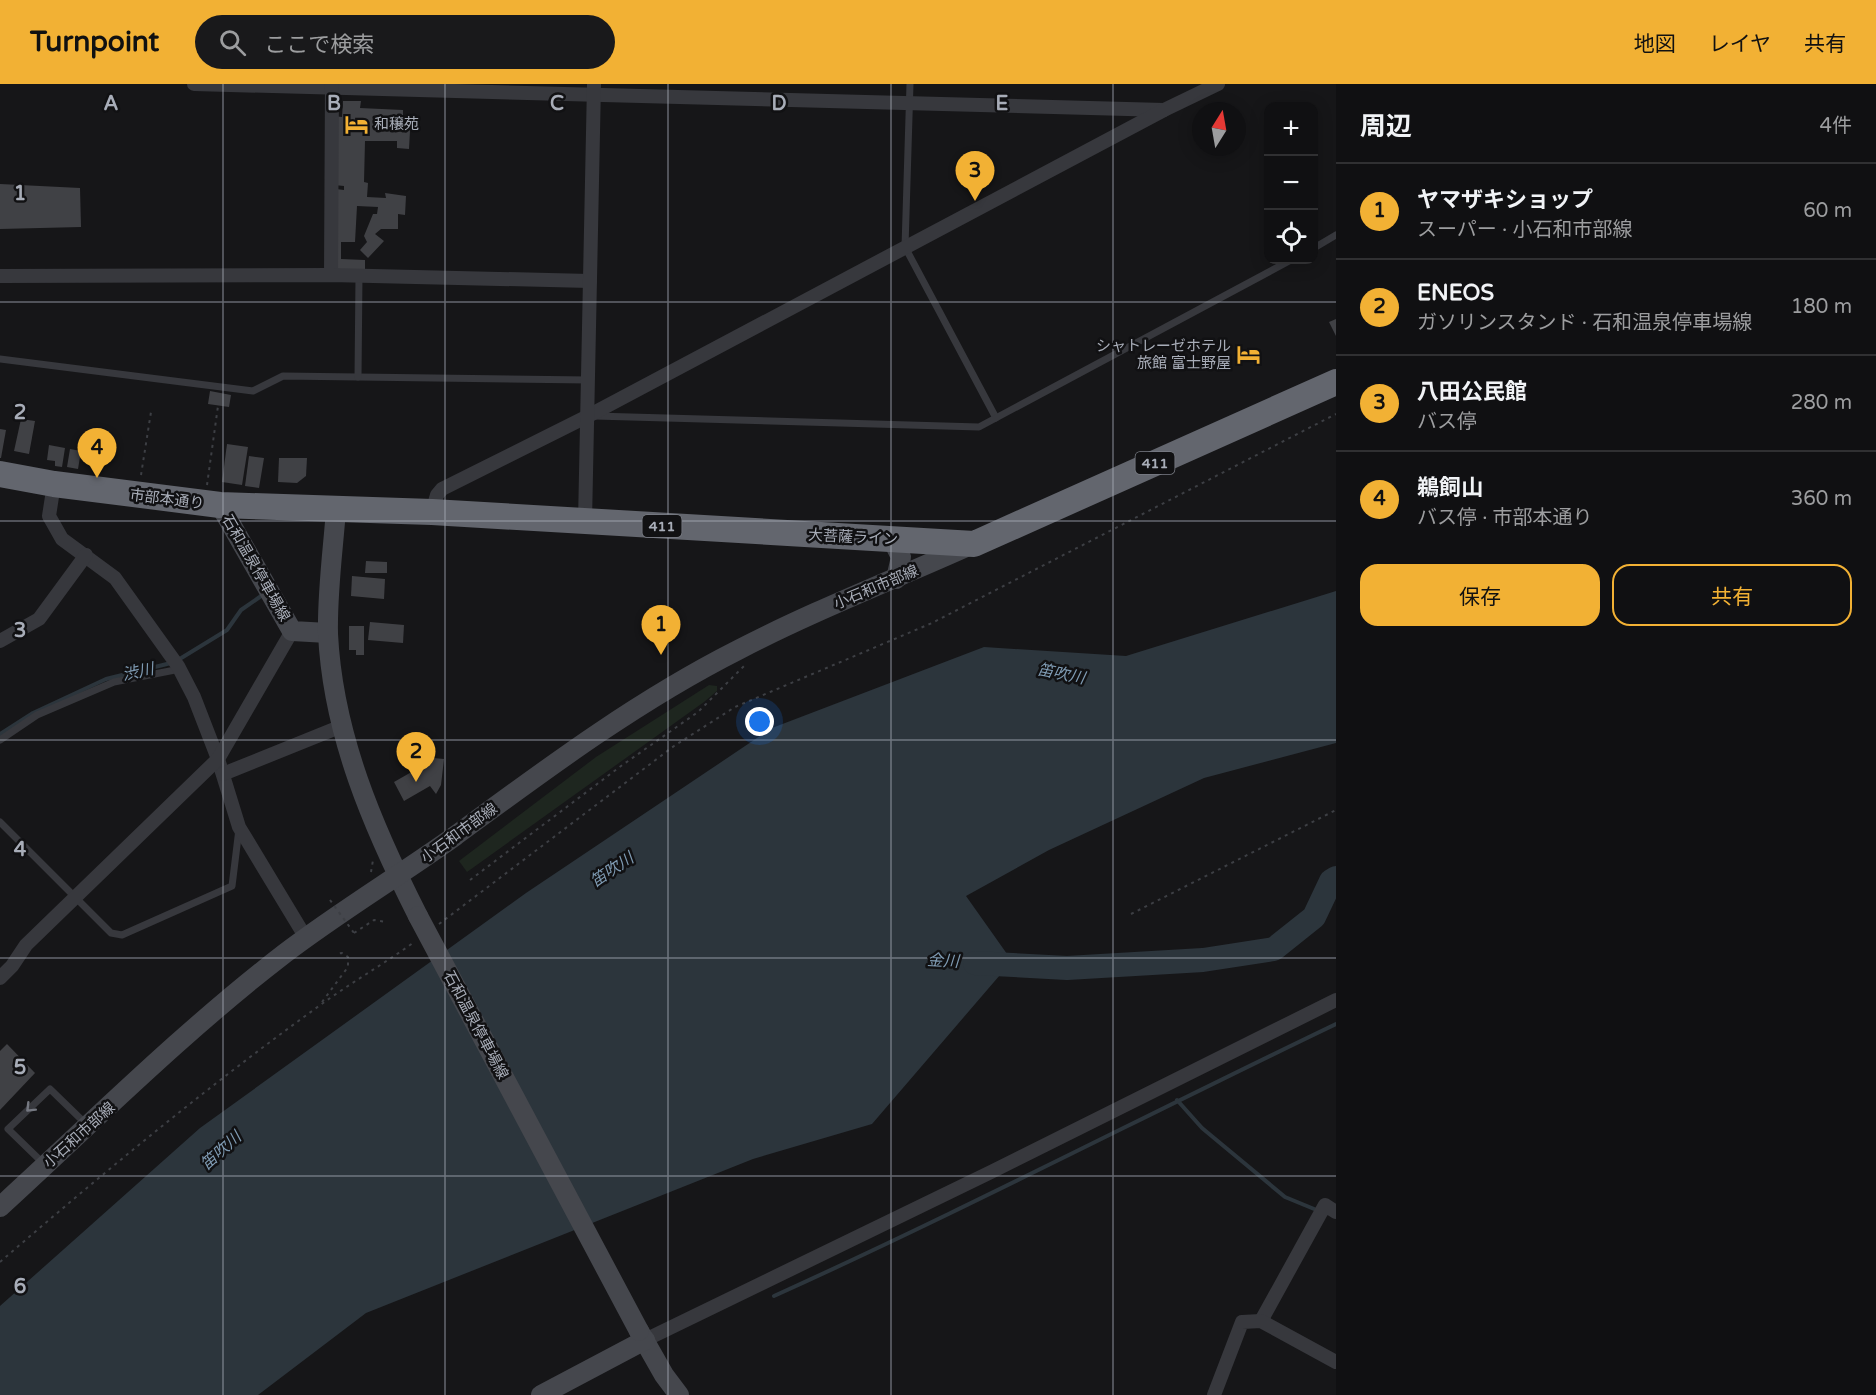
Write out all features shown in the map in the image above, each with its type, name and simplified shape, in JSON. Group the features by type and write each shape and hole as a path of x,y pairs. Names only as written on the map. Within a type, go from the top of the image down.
{"highway":[{"name":"大菩薩ライン","path":"336,510 432,512 974,544 1336,382"},
{"name":"市部本通り","path":"0,474 54,484 213,496 336,510"}],"main road":[{"name":"石和温泉停車場線","path":"213,496 292,631 328,633"},
{"name":"石和温泉停車場線","path":"336,510 328,633 342,726 368,809 398,877 425,923 642,1336 664,1375 680,1395"},
{"path":"892,539 901,557 896,579"},
{"name":"小石和市部線","path":"0,1206 212,1014 306,938 398,877 639,706 736,650 974,544"},
{"path":"541,1395 562,1390 642,1336"}],"street":[{"path":"194,84 594,89 1164,110"},
{"path":"432,512 437,495 442,489 588,416 1164,110 1218,84"},
{"path":"331,275 332,85"},
{"path":"585,522 594,89"},
{"path":"0,276 331,275 590,281"},
{"path":"54,484 49,516 62,538 115,578 179,667 194,697 218,759 239,827 306,938"},
{"path":"0,641 39,619 86,555"},
{"path":"0,978 12,966 26,945 218,759 292,631"},
{"path":"223,774 342,726"},
{"path":"642,1336 992,1172 1336,1000"},
{"path":"1261,1321 1327,1211"},
{"path":"1214,1395 1242,1322 1261,1321 1336,1362"}],"lane":[{"path":"910,84 905,247 996,418"},
{"path":"1318,246 1336,236"},
{"path":"588,416 979,427 1284,264"},
{"path":"358,377 359,276"},
{"path":"0,359 253,391 283,376 588,380"},
{"path":"0,740 37,715 114,682 179,667"},
{"path":"0,822 111,933 122,935 231,886 239,827"},
{"path":"45,1165 8,1130 50,1089 87,1125"}],"path":[{"path":"213,496 218,406"},
{"path":"140,481 150,412"},
{"path":"425,923 674,746 735,707 932,623 1336,414"},
{"path":"470,880 621,766 698,712 749,662"},
{"path":"1131,914 1336,810"},
{"path":"330,900 354,933 374,920 387,922"},
{"path":"0,1262 146,1137 321,1005 374,972 422,936"},
{"path":"321,1005 348,967 348,957 342,953 336,954"}],"shaded area":[{"path":"709,685 717,686 717,691 704,702 467,872 459,861 596,757"}],"water":[{"name":"笛吹川","path":"1336,591 1336,743 1204,778 1049,850 966,896 1012,961 872,1124 753,1159 366,1313 258,1395 0,1395 0,1306 200,1128 526,893 772,728 984,647 1126,656"}],"building":[{"path":"343,101 361,101 360,108 403,110 403,120 417,122 417,132 410,131 409,149 397,148 397,141 365,141 364,182 368,183 367,197 386,198 385,193 406,196 405,215 398,214 398,229 381,229 375,234 384,241 368,258 360,250 367,242 364,236 373,214 377,214 378,207 357,206 355,242 341,242 341,259 365,260 365,273 333,272 336,189 344,190 344,186 334,185 333,116 342,117"},
{"path":"0,184 80,188 81,227 0,229"},
{"path":"1336,319 1336,336 1329,322"},
{"path":"210,391 231,395 229,407 208,404"},
{"path":"21,419 35,421 29,454 14,451"},
{"path":"0,429 6,430 1,458 0,458"},
{"path":"227,444 248,447 242,485 222,482"},
{"path":"49,445 65,448 62,467 55,466 55,461 47,460"},
{"path":"70,449 81,451 78,469 67,467"},
{"path":"249,456 264,458 259,488 245,486"},
{"path":"279,458 307,458 306,476 297,483 278,482"},
{"path":"366,561 387,562 387,573 365,573"},
{"path":"352,576 385,579 384,599 351,596"},
{"path":"370,622 404,625 403,643 368,640"},
{"path":"349,626 364,626 364,655 356,655 356,650 349,650"},
{"path":"423,757 444,759 441,785 436,794 430,786 404,801 394,782 422,766"},
{"path":"7,1044 35,1073 0,1110 0,1051"}],"waterway":[{"name":"渋川","path":"178,660 227,630 241,610 264,594"},
{"name":"渋川","path":"0,734 33,713 106,679 171,663"},
{"name":"金川","path":"975,963 1067,968 1203,960 1274,949 1314,917 1331,881 1336,878"},
{"path":"774,1296 916,1230 1336,1024"},
{"path":"1177,1100 1202,1128 1285,1197 1319,1211"}],"place":[{"name":"和穣苑","path":"356,124"},
{"name":"八田公民館","path":"975,201"},
{"name":"シャトレーゼホテル 旅館 富士野屋","path":"1249,355"},
{"name":"鵜飼山","path":"97,478"},
{"name":"ヤマザキショップ","path":"661,655"},
{"name":"ENEOS","path":"416,782"}]}
